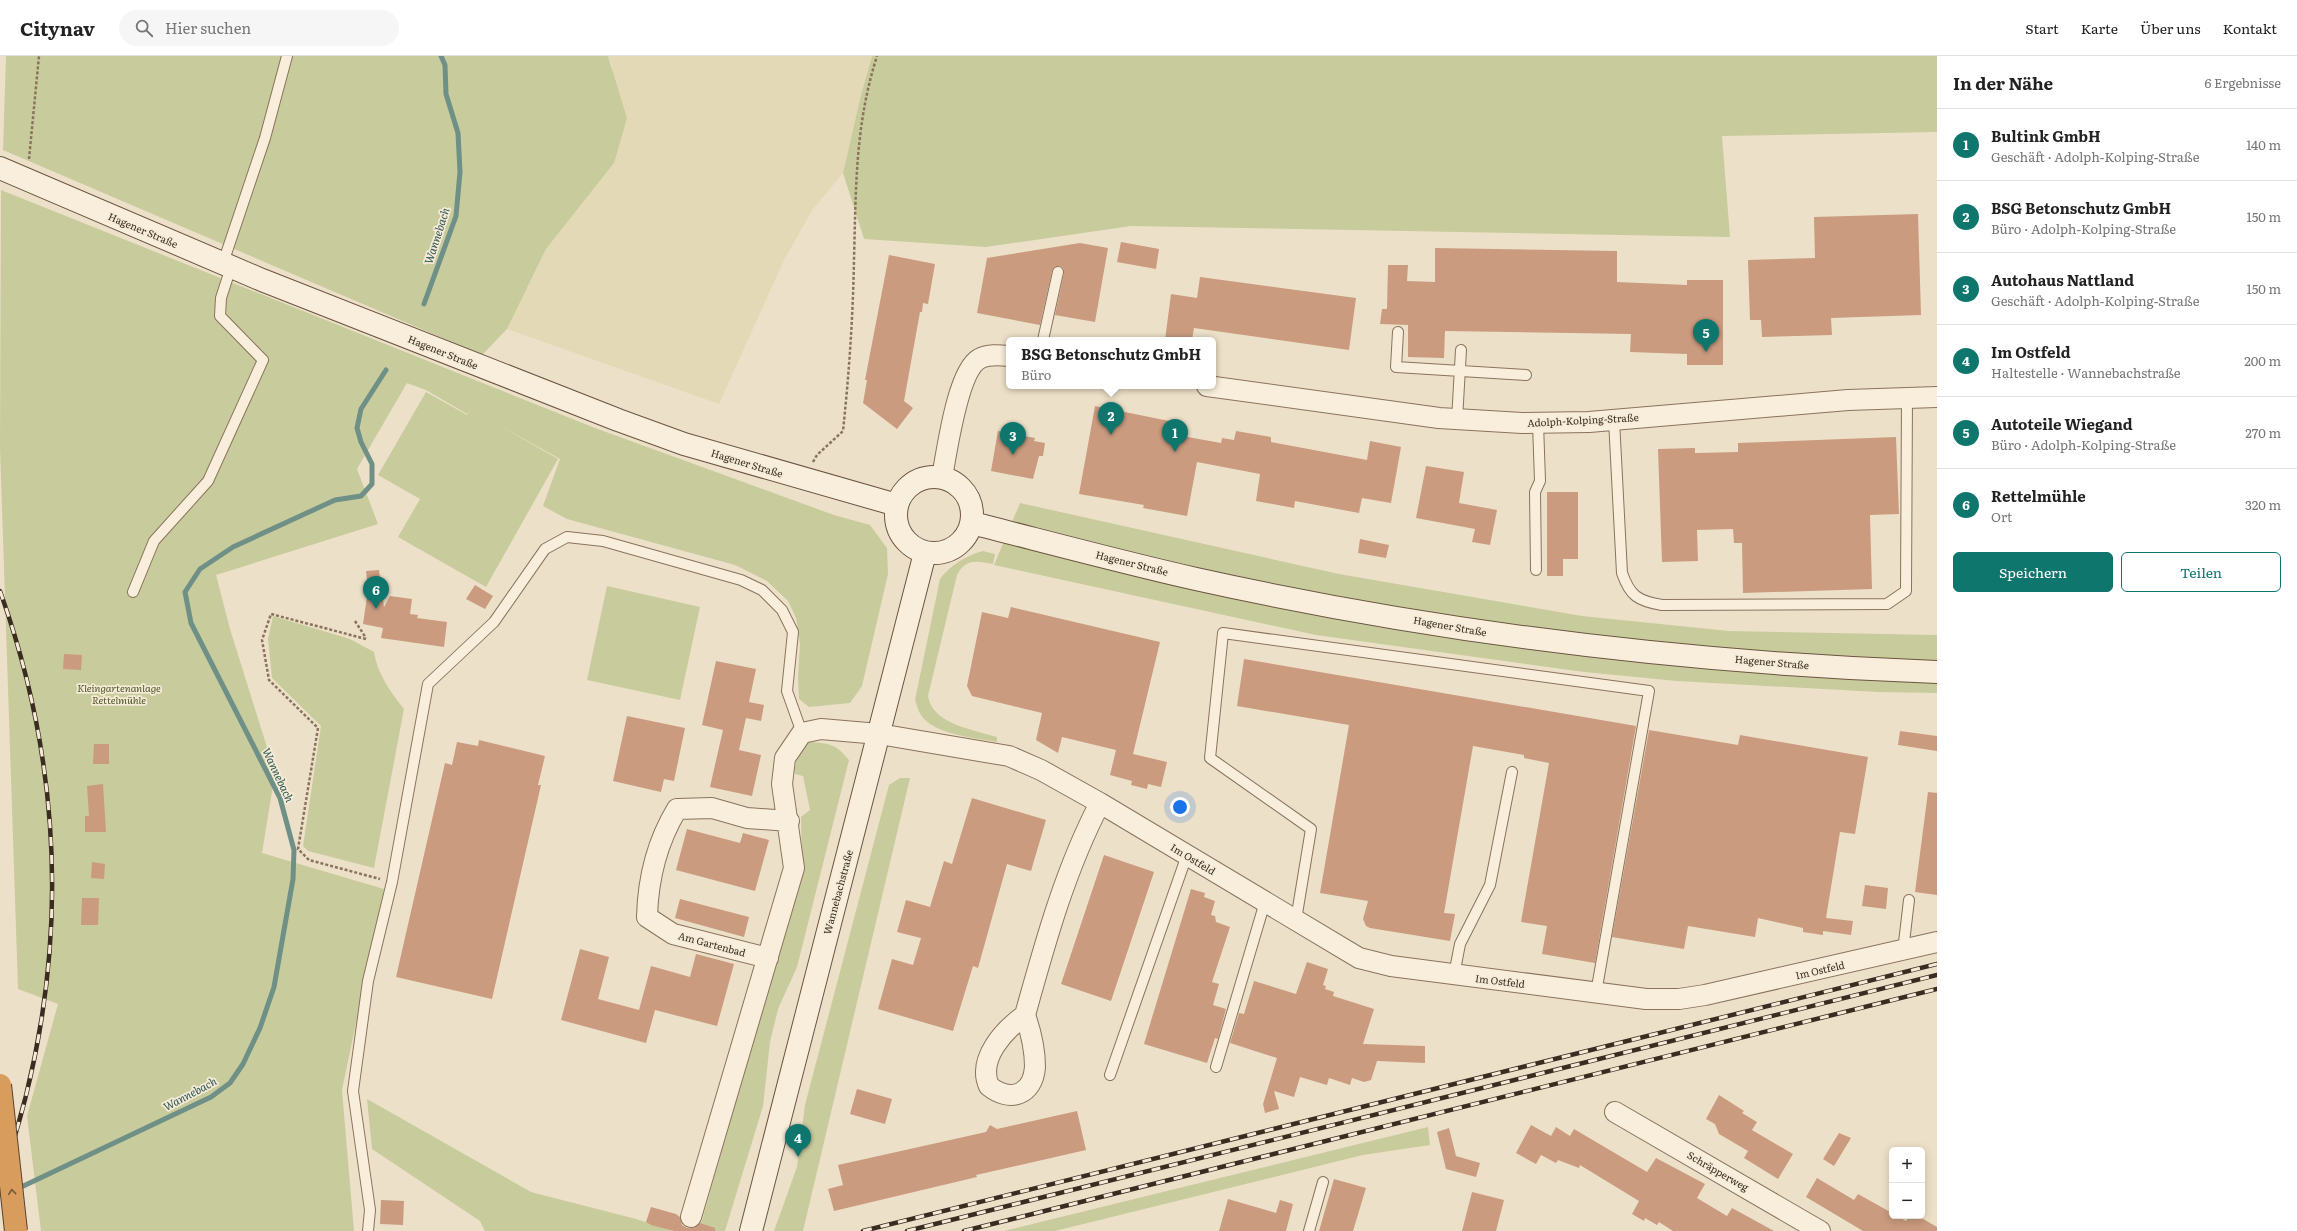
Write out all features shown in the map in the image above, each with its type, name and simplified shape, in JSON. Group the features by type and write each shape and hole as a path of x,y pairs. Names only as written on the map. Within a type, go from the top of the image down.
{"highway":[{"path":"0,1085 16,1231"}],"main road":[{"name":"Hagener Straße","path":"0,168 227,265 424,346 626,423 684,444 804,480 897,505"},
{"path":"930,477 942,477 958,485 969,499 973,511 972,523 968,534 960,544 950,550 938,554 925,553 910,545 900,532 896,518 897,505 909,486 919,480 930,477"},
{"name":"Hagener Straße","path":"972,523 1196,579 1334,606 1492,633 1652,652 1797,664 1937,672"},
{"name":"Wannebachstraße","path":"751,1231 925,553"}],"street":[{"path":"942,477 955,408 969,369 979,358 998,355 1006,356"},
{"name":"Adolph-Kolping-Straße","path":"1216,387 1457,420 1538,423 1614,420 1907,397 1937,397"},
{"path":"691,1217 794,868 789,821 782,784 784,758 802,733 821,729 879,734"},
{"name":"Im Ostfeld","path":"879,734 1014,757 1041,770 1100,803 1359,958 1372,963 1454,975 1646,999 1686,998 1937,942"},
{"path":"1025,1015 1068,873 1084,833 1100,803"},
{"name":"Am Gartenbad","path":"768,958 673,934 647,917 648,890 664,830 677,809 712,808 747,818 789,821"},
{"name":"Schräpperweg","path":"1615,1112 1820,1231"}],"lane":[{"path":"134,592 154,541 208,481 263,360 220,316 221,298 227,265 288,56"},
{"path":"1044,337 1058,272"},
{"path":"1398,332 1396,367 1526,375"},
{"path":"1457,420 1460,350"},
{"path":"1614,420 1622,573 1631,593 1639,599 1662,605 1887,604 1906,591 1907,397"},
{"path":"1536,570 1535,492 1540,481 1538,423"},
{"path":"368,1231 370,1210 352,1091 368,981 392,882 428,684 494,622 545,549 567,537 611,543 741,580 762,590 782,610 793,632 787,691 802,733"},
{"path":"1296,920 1311,829 1210,758 1223,634 1649,691 1596,993"},
{"path":"1454,975 1460,944 1490,885 1512,772"},
{"path":"1110,1075 1187,855"},
{"path":"1902,951 1909,900"},
{"path":"1216,1067 1265,902"},
{"path":"1309,1231 1323,1182"}],"path":[{"path":"26,180 39,56"},
{"path":"804,480 817,454 843,431 848,380 854,261 857,152 869,81 877,56"},
{"path":"355,621 366,639 272,614 262,640 269,680 318,728 298,849 309,860 392,882"}],"shaded area":[{"path":"608,56 872,56 861,95 843,173 813,209 784,260 719,404 507,329 546,249 614,163 612,65"}],"green space":[{"path":"6,56 608,56 627,118 614,163 546,249 507,329 482,355 3,150"},
{"path":"872,56 1937,56 1937,132 1722,136 1730,237 1131,226 986,247 864,239 843,173 861,95"},
{"name":"Kleingartenanlage Rettelmühle","path":"1,190 595,428 834,515 870,525 887,548 888,574 862,686 850,703 809,707 799,699 798,678 800,644 796,618 788,601 767,581 735,565 567,519 543,506 560,459 497,424 558,459 486,587 398,537 420,499 378,475 426,392 467,415 471,409 467,414 426,390 407,383 357,469 378,524 216,575 230,629 275,773 262,853 384,889 342,1090 354,1231 41,1231 27,1116 58,1004 18,989 0,448"},
{"path":"1020,503 1339,574 1582,616 1729,631 1937,635 1937,693 1878,692 1677,681 1584,672 1316,635 994,565"},
{"path":"983,551 995,554 993,564 981,562 968,563 957,575 928,696 931,706 937,713 946,719 966,728 997,737 997,742 967,737 935,727 927,722 921,715 915,700 940,579 948,570 959,562 971,555"},
{"path":"607,586 700,607 680,700 587,680"},
{"path":"273,616 350,639 374,652 381,675 404,709 374,868 308,851 303,846 321,726 272,678 268,639"},
{"path":"809,742 832,745 849,760 797,967 778,1009 770,1042 763,1106 725,1231 699,1231 802,865 801,817 810,810 803,776 795,774 795,769 798,756"},
{"path":"900,778 910,778 803,1231 774,1231 797,1167 805,1105 889,785"},
{"path":"367,1099 531,1192 636,1219 673,1231 485,1231 480,1221 372,1149"},
{"path":"1428,1127 1430,1145 1363,1155 1055,1231 1004,1231"}],"building":[{"path":"1918,214 1921,315 1831,318 1832,335 1762,337 1761,320 1750,320 1748,260 1815,258 1814,217"},
{"path":"1121,242 1159,249 1156,269 1117,262"},
{"path":"1080,243 1108,248 1095,322 1055,315 1064,273 1063,268 1059,266 1054,267 1052,271 1040,325 977,313 987,258"},
{"path":"1435,248 1617,251 1617,282 1687,285 1687,280 1723,280 1723,365 1687,365 1687,354 1630,352 1631,334 1445,331 1444,358 1408,357 1408,325 1380,324 1382,309 1387,309 1388,265 1408,265 1407,281 1435,282"},
{"path":"889,255 935,264 928,304 923,303 922,312 920,312 904,401 913,408 897,429 863,403 867,380 865,380"},
{"path":"1200,277 1356,298 1349,350 1194,328 1192,337 1165,337 1171,294 1197,298"},
{"path":"1095,406 1184,424 1182,436 1221,443 1222,438 1234,440 1236,431 1271,437 1271,442 1367,460 1370,441 1401,447 1391,503 1362,498 1359,513 1295,501 1294,508 1256,501 1260,474 1197,462 1187,516 1143,508 1144,505 1079,494"},
{"path":"998,431 1035,438 1034,441 1045,443 1043,456 1039,456 1033,479 991,471"},
{"path":"1896,437 1899,514 1870,515 1872,589 1743,593 1742,543 1734,543 1733,529 1697,530 1698,561 1662,562 1658,449 1695,448 1695,453 1738,452 1738,443"},
{"path":"1426,466 1464,472 1459,503 1497,510 1490,545 1472,542 1475,529 1416,518"},
{"path":"1547,492 1578,492 1578,559 1563,559 1563,576 1547,576"},
{"path":"1360,539 1389,545 1386,558 1358,553"},
{"path":"379,570 384,607 390,596 412,599 410,614 418,615 417,618 447,622 444,647 381,638 383,628 363,624 368,590 366,571"},
{"path":"475,585 493,596 485,609 466,599"},
{"path":"1011,607 1160,642 1133,754 1167,762 1161,787 1148,784 1147,789 1131,785 1132,781 1110,775 1116,750 1062,737 1058,753 1036,740 1042,713 972,696 967,686 982,612 1008,618"},
{"path":"64,654 82,655 81,670 63,669"},
{"path":"1244,659 1636,726 1595,963 1542,954 1547,926 1521,922 1549,763 1524,758 1524,755 1473,746 1444,913 1455,914 1450,941 1370,928 1366,926 1363,919 1368,901 1320,893 1349,725 1237,706"},
{"path":"716,661 756,669 749,702 764,705 761,721 746,718 739,750 761,755 752,796 710,787 723,730 702,725"},
{"path":"627,716 685,728 674,781 664,779 661,792 613,781"},
{"path":"1649,730 1738,745 1740,735 1868,757 1855,834 1840,832 1826,918 1853,921 1851,935 1823,931 1823,935 1803,932 1803,928 1758,918 1755,937 1688,926 1684,949 1612,937"},
{"path":"1900,731 1937,736 1937,751 1898,745"},
{"path":"479,740 545,756 538,785 541,785 492,999 396,977 445,763 452,765 457,742 478,746"},
{"path":"94,744 109,744 109,764 93,764"},
{"path":"103,784 106,832 85,832 85,816 89,816 87,786"},
{"path":"1928,792 1937,793 1937,895 1915,892"},
{"path":"972,798 1046,820 1031,871 1007,864 978,968 973,966 953,1031 878,1009 892,959 913,965 921,938 897,932 906,900 930,907 944,861 952,864"},
{"path":"687,829 740,843 743,833 769,840 755,891 676,870"},
{"path":"1104,855 1154,872 1111,1001 1061,984"},
{"path":"92,862 105,864 104,879 91,878"},
{"path":"1865,885 1888,888 1886,909 1862,906"},
{"path":"1191,889 1205,893 1204,897 1215,901 1211,915 1215,916 1216,922 1230,927 1212,982 1219,984 1213,1005 1226,1009 1218,1039 1215,1038 1207,1063 1144,1044"},
{"path":"82,898 99,898 98,925 81,925"},
{"path":"680,899 749,917 744,937 675,918"},
{"path":"580,949 609,957 598,999 639,1010 651,966 690,977 696,954 734,964 717,1026 655,1010 646,1043 561,1020"},
{"path":"1307,962 1328,969 1323,985 1326,986 1325,989 1334,992 1333,996 1374,1009 1363,1044 1425,1046 1425,1063 1377,1061 1371,1080 1364,1082 1352,1078 1350,1085 1329,1078 1327,1085 1300,1077 1294,1097 1274,1091 1279,1109 1265,1113 1263,1104 1277,1058 1230,1043 1239,1013 1244,1014 1254,981 1296,994"},
{"path":"857,1089 892,1099 885,1124 850,1114"},
{"path":"1719,1095 1744,1111 1742,1113 1757,1122 1752,1130 1793,1154 1778,1179 1744,1158 1748,1151 1719,1134 1715,1124 1706,1119"},
{"path":"1077,1111 1086,1150 976,1175 977,1177 834,1211 828,1189 843,1185 838,1165 986,1132 990,1125 997,1129"},
{"path":"1531,1125 1551,1136 1556,1127 1570,1136 1574,1129 1647,1172 1656,1158 1705,1184 1697,1198 1727,1216 1732,1208 1774,1231 1673,1231 1659,1222 1657,1225 1645,1218 1644,1221 1632,1214 1639,1201 1580,1165 1579,1168 1558,1160 1556,1163 1541,1155 1536,1164 1516,1153"},
{"path":"1449,1128 1456,1156 1480,1163 1476,1177 1446,1169 1437,1132"},
{"path":"1839,1133 1851,1138 1834,1166 1823,1159"},
{"path":"1817,1178 1854,1200 1858,1194 1889,1211 1889,1219 1902,1219 1906,1221 1907,1219 1923,1219 1937,1227 1937,1231 1863,1231 1806,1197"},
{"path":"1334,1179 1366,1188 1353,1231 1319,1231"},
{"path":"1472,1192 1504,1200 1496,1231 1462,1231"},
{"path":"1228,1199 1276,1213 1280,1200 1293,1204 1286,1231 1219,1231"},
{"path":"381,1200 404,1201 403,1225 380,1224"},
{"path":"651,1207 676,1214 680,1217 682,1225 687,1228 694,1228 700,1223 715,1228 715,1231 674,1231 651,1225 646,1222"}],"waterway":[{"name":"Wannebach","path":"424,304 456,216 460,172 458,133 446,94 445,65 441,56"},
{"name":"Wannebach","path":"17,1189 211,1097 230,1083 243,1064 260,1028 274,987 293,879 294,850 280,798 191,623 185,592 200,569 233,547 335,500 361,496 372,484 372,464 361,442 357,428 361,409 386,370"}],"railway":[{"path":"0,591 23,665 39,738 49,812 52,886 49,961 39,1035 23,1108 0,1182"},
{"path":"863,1231 1937,964"},
{"path":"907,1231 1937,975"},
{"path":"964,1231 1937,989"}],"place":[{"name":"Autoteile Wiegand","path":"1706,352"},
{"name":"BSG Betonschutz GmbH","path":"1111,435"},
{"name":"Bultink GmbH","path":"1175,452"},
{"name":"Autohaus Nattland","path":"1013,455"},
{"name":"Rettelmühle","path":"376,609"},
{"name":"Im Ostfeld","path":"798,1157"}]}
